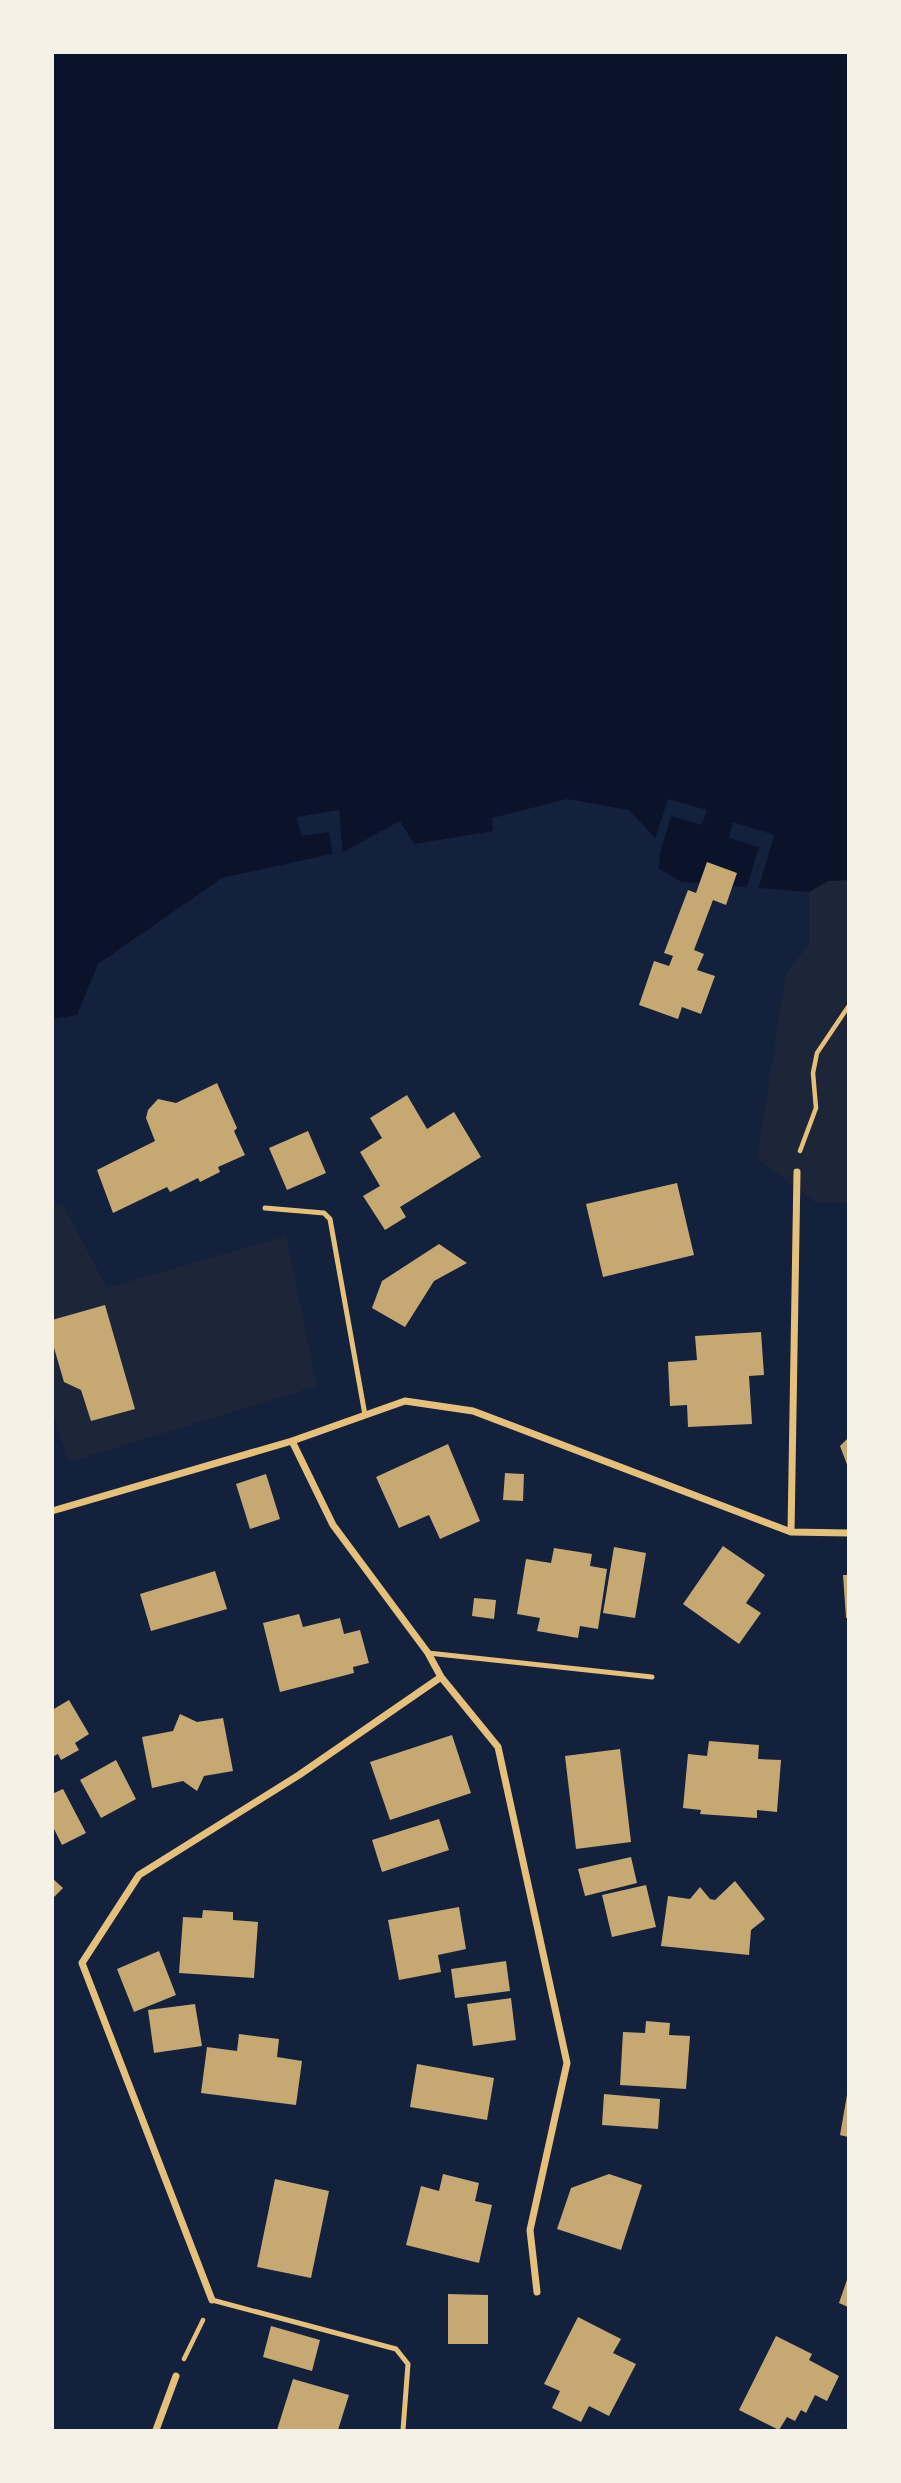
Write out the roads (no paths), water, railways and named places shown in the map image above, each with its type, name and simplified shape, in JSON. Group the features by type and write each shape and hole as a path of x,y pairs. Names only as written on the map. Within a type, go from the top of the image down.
{"street":[{"path":"791,1532 797,1172"},
{"path":"52,1511 292,1441 405,1401 472,1411 791,1532 849,1533"},
{"path":"292,1441 333,1525 428,1653 441,1676 498,1747 567,2063 530,2230 537,2292"},
{"path":"212,2300 82,1963 138,1875 299,1775 441,1676"},
{"path":"156,2431 176,2375"}],"lane":[{"path":"265,1208 324,1213 330,1219 365,1415"},
{"path":"428,1653 652,1677"},
{"path":"212,2300 396,2349 408,2364 403,2431"}]}
